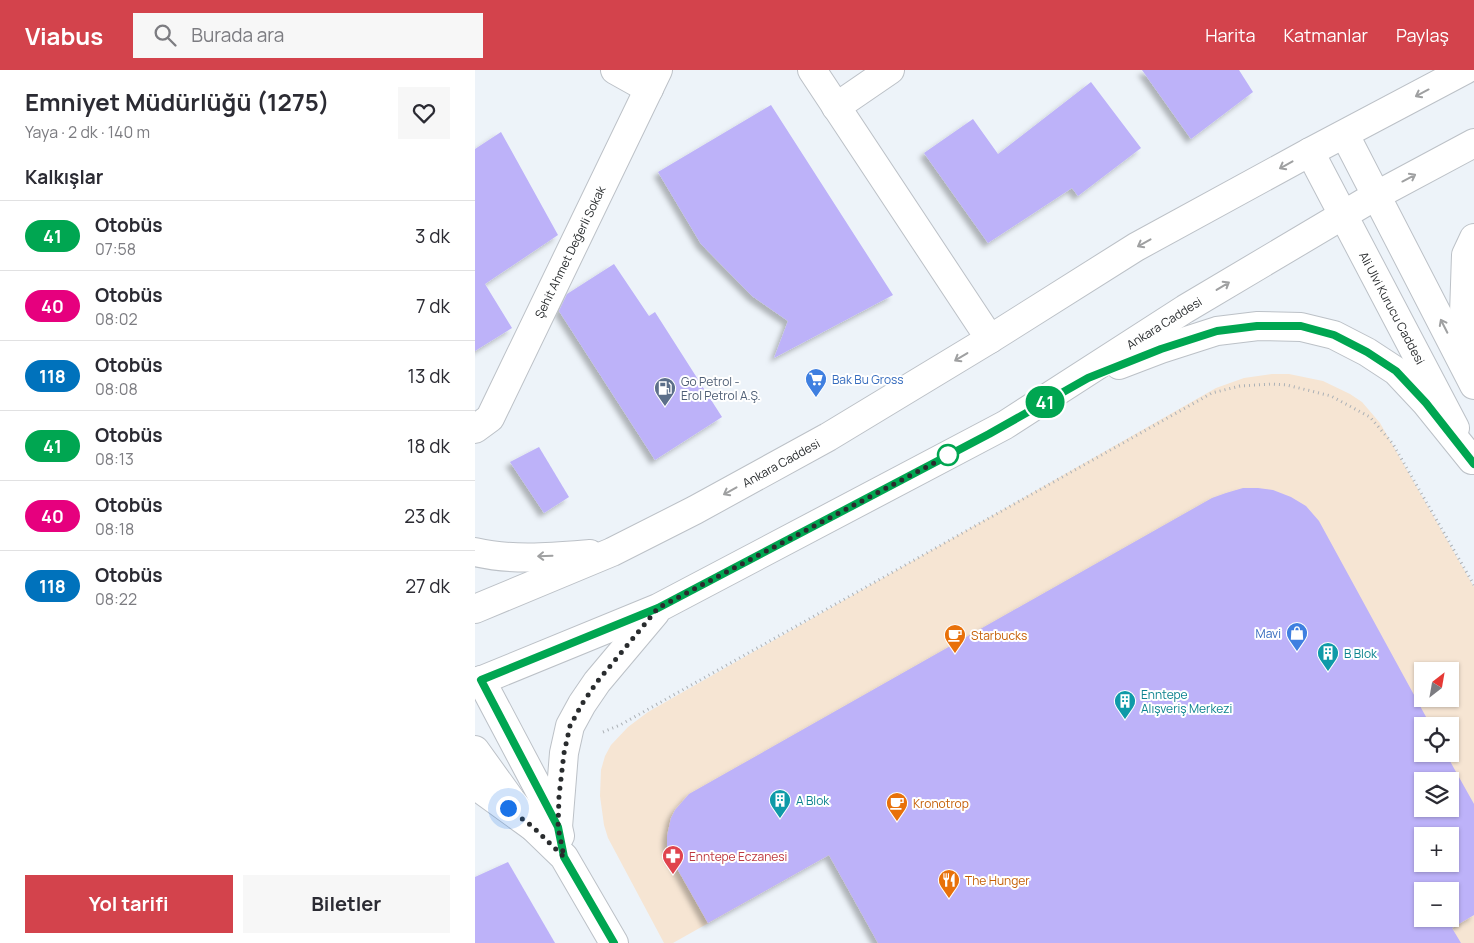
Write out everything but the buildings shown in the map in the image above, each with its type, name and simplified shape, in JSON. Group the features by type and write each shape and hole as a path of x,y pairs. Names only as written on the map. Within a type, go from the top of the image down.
{"main road":[{"path":"615,70 654,80"},
{"path":"812,70 990,339"},
{"path":"835,107 890,70"},
{"name":"Ankara Caddesi","path":"475,609 611,552 695,510 828,437 990,339 1136,247 1465,70"},
{"name":"Şehit Ahmet Değerli Sokak","path":"475,429 490,418 654,80"},
{"path":"1345,134 1474,385"},
{"name":"Ankara Caddesi","path":"477,676 658,608 1005,425 1185,309 1343,214 1474,143"},
{"name":"Ali Ulvi Kurucu Caddesi","path":"1310,152 1473,462"},
{"path":"1474,238 1466,256 1464,314 1471,356 1474,363"},
{"path":"1005,425 1088,378 1161,349 1217,331 1257,326 1301,326 1334,335 1367,352 1396,371 1426,403 1473,462"},
{"path":"475,552 491,556 530,557 611,552"},
{"path":"545,827 570,726 597,682 658,608"},
{"path":"477,676 545,827 614,943"},
{"path":"475,750 511,800 545,827"},
{"path":"475,785 545,827"}],"path":[{"path":"596,734 620,725 1212,393 1240,386 1272,384 1301,387 1331,396 1371,417 1393,444 1474,585"}],"shaded area":[{"name":"Enntepe Alışveriş Merkezi","path":"1272,374 1289,374 1323,381 1362,402 1380,423 1474,587 1474,943 878,943 829,855 673,943 664,943 608,838 604,825 600,796 601,770 611,745 628,727 648,712 1216,388 1244,378"}],"bus line":[{"name":"41","path":"614,943 564,857 558,827 481,680 658,608 989,434 1088,378 1161,349 1217,331 1257,326 1301,326 1334,335 1367,352 1396,371 1426,403 1474,464"}],"place":[{"name":"Bak Bu Gross","path":"816,398"},
{"name":"Go Petrol - Erol Petrol A.Ş.","path":"665,407"},
{"name":"Mavi","path":"1297,652"},
{"name":"Starbucks","path":"955,654"},
{"name":"B Blok","path":"1328,672"},
{"name":"Enntepe Alışveriş Merkezi","path":"1125,720"},
{"name":"A Blok","path":"780,819"},
{"name":"Kronotrop","path":"897,822"},
{"name":"Enntepe Eczanesi","path":"673,875"},
{"name":"The Hunger","path":"949,899"}],"route":[{"path":"508,808 533,827 564,857 558,827 559,796 564,753 570,726 597,682 658,608 955,452 948,455"}]}
